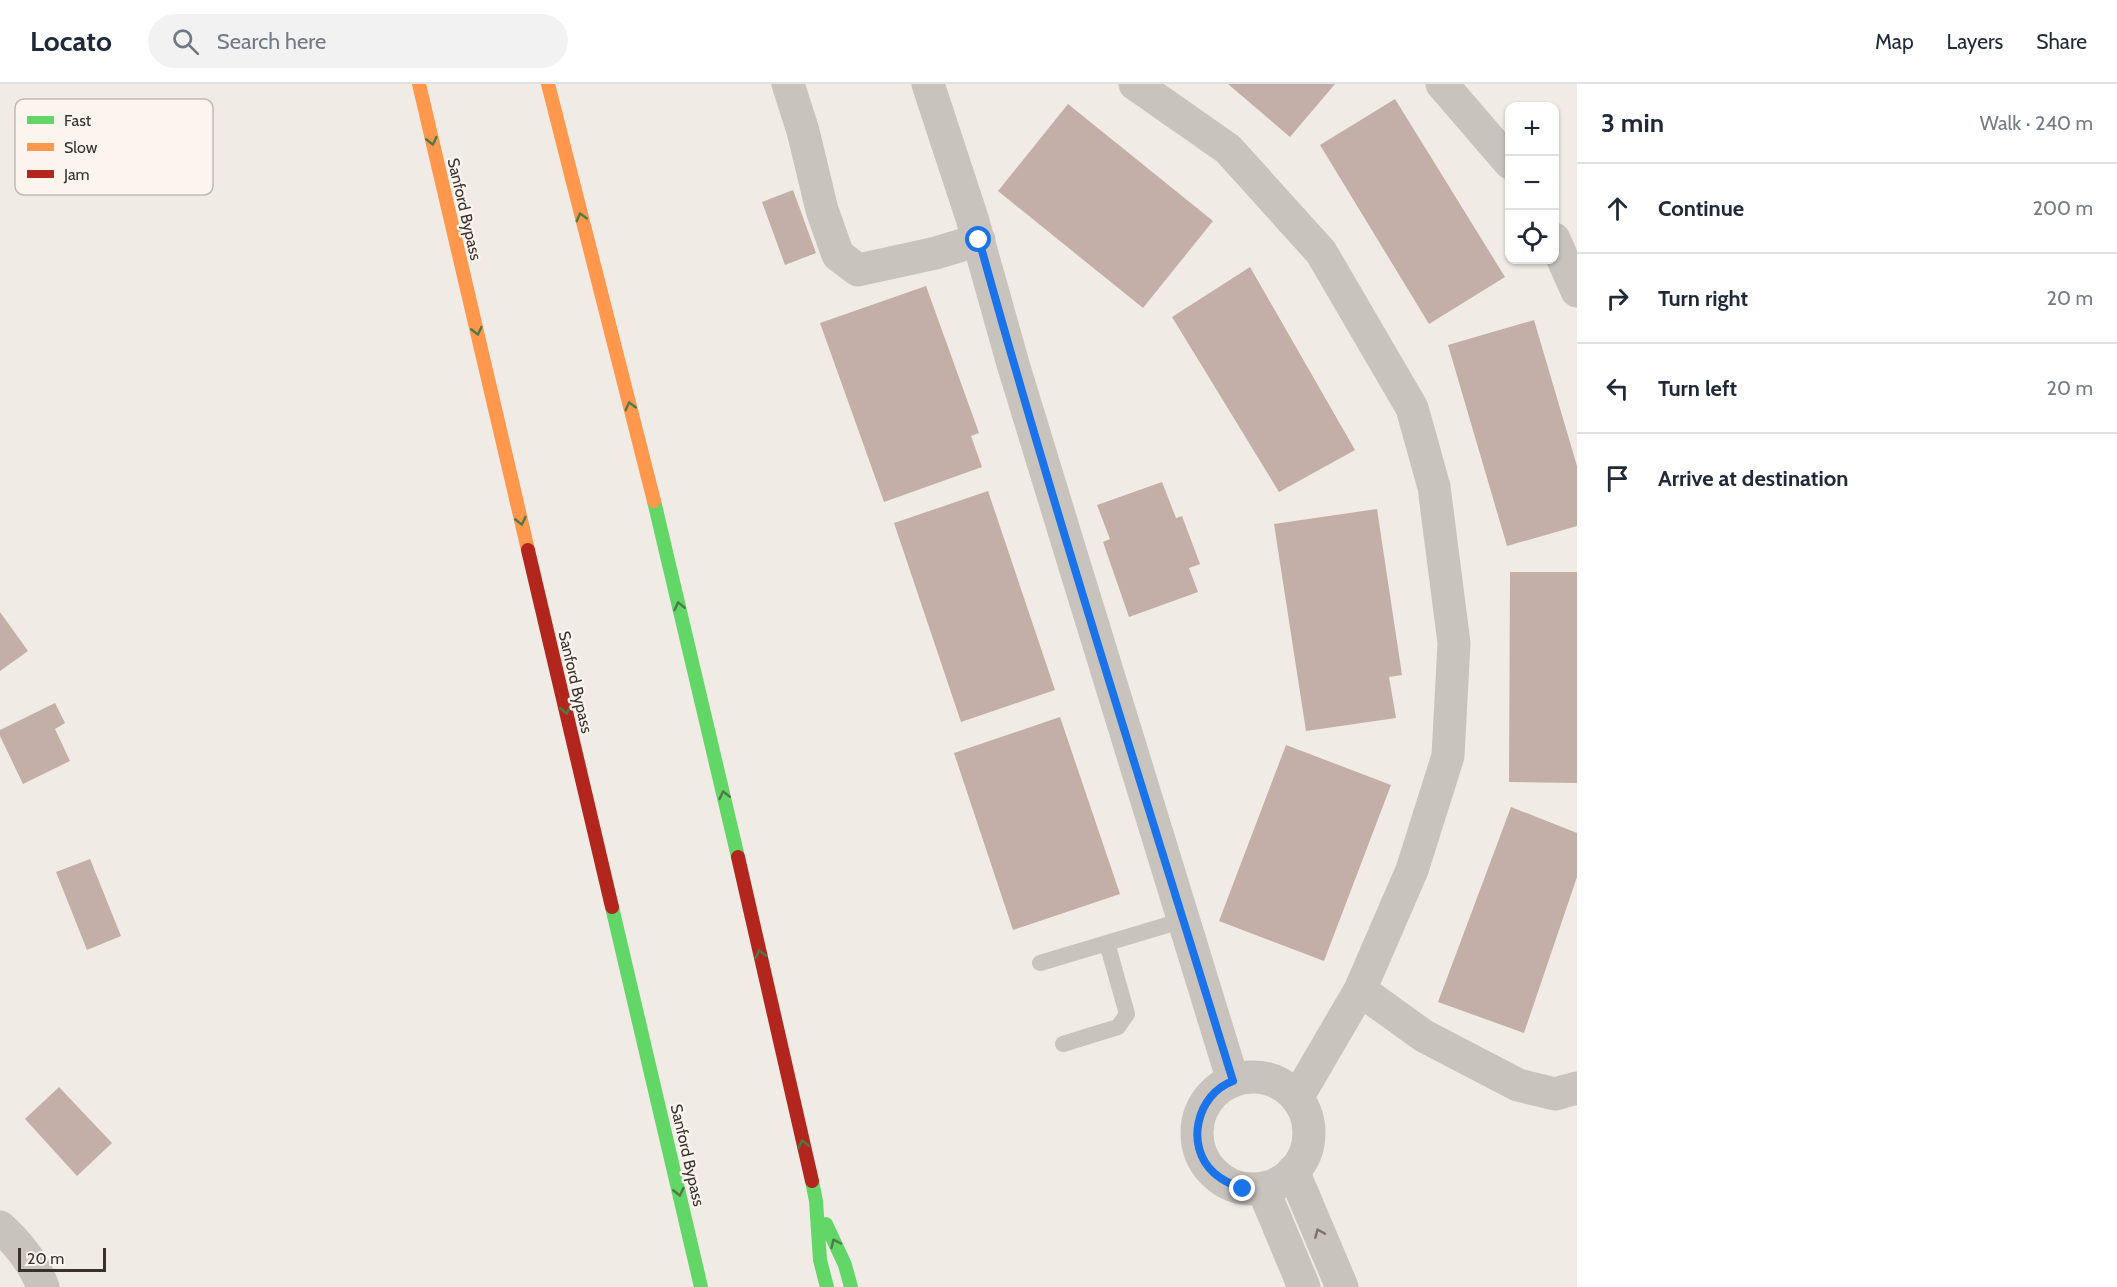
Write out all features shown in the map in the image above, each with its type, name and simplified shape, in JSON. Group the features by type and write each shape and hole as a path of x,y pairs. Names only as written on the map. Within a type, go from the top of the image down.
{"highway":[{"name":"Sanford Bypass","path":"419,84 701,1287"},
{"path":"548,84 645,462 740,864 816,1201 820,1260 826,1287"},
{"path":"638,1012 673,1230"},
{"path":"816,1201 845,1265 851,1287"}],"street":[{"path":"788,84 803,131 822,210 838,255 858,270 936,253 979,240"},
{"path":"928,84 979,240 1016,375 1233,1081"},
{"path":"1135,84 1228,149 1321,252 1412,408 1434,487 1454,643 1448,756 1412,870 1360,990 1297,1098"},
{"path":"1442,84 1505,158"},
{"path":"1559,250 1577,291"},
{"path":"1360,990 1424,1036 1518,1084 1555,1094 1577,1088"},
{"path":"1244,1077 1264,1078 1282,1085 1297,1098 1306,1115 1309,1134 1306,1153 1293,1172 1281,1182 1263,1189 1243,1189 1227,1183 1213,1173 1203,1158 1197,1142 1198,1125 1203,1108 1212,1094 1226,1084 1244,1077"},
{"path":"1293,1172 1342,1287"},
{"path":"1263,1189 1304,1287"},
{"path":"0,1227 15,1240 37,1271 44,1287"}],"lane":[{"path":"1040,963 1184,920"},
{"path":"1063,1044 1118,1027 1127,1014 1107,943"}],"building":[{"path":"1228,84 1335,84 1290,137"},
{"path":"1395,99 1505,277 1429,324 1320,145"},
{"path":"1068,104 1213,221 1143,308 998,191"},
{"path":"793,190 816,253 785,265 762,202"},
{"path":"1250,267 1355,450 1279,492 1172,317"},
{"path":"926,286 979,433 971,436 982,467 884,502 820,323"},
{"path":"1534,320 1577,466 1577,526 1507,546 1448,345"},
{"path":"1162,482 1176,518 1182,516 1200,564 1189,568 1198,592 1129,617 1103,542 1110,539 1097,505"},
{"path":"988,491 1055,690 961,722 894,523"},
{"path":"1377,509 1402,675 1389,677 1396,718 1306,731 1274,524"},
{"path":"1510,572 1577,572 1577,783 1509,782"},
{"path":"0,612 28,651 0,671"},
{"path":"55,703 65,723 55,729 70,761 23,784 0,736 0,730"},
{"path":"1060,717 1120,894 1013,930 954,753"},
{"path":"1286,745 1391,785 1324,961 1219,921"},
{"path":"1511,807 1577,833 1577,877 1524,1033 1438,1002"},
{"path":"90,859 121,936 87,950 56,872"},
{"path":"59,1087 112,1143 77,1176 25,1119"}],"traffic: fast":[{"path":"654,501 738,857"},
{"path":"612,907 701,1287"},
{"path":"812,1181 816,1201 820,1260 827,1287"},
{"path":"826,1224 845,1265 851,1287"}],"traffic: slow":[{"path":"419,84 528,550"},
{"path":"548,84 654,501"}],"traffic: jam":[{"path":"528,550 612,907"},
{"path":"738,857 812,1181"}],"route":[{"path":"979,240 1013,364 1233,1081 1212,1094 1203,1108 1198,1125 1197,1142 1203,1158 1213,1173 1227,1183 1243,1189"}]}
